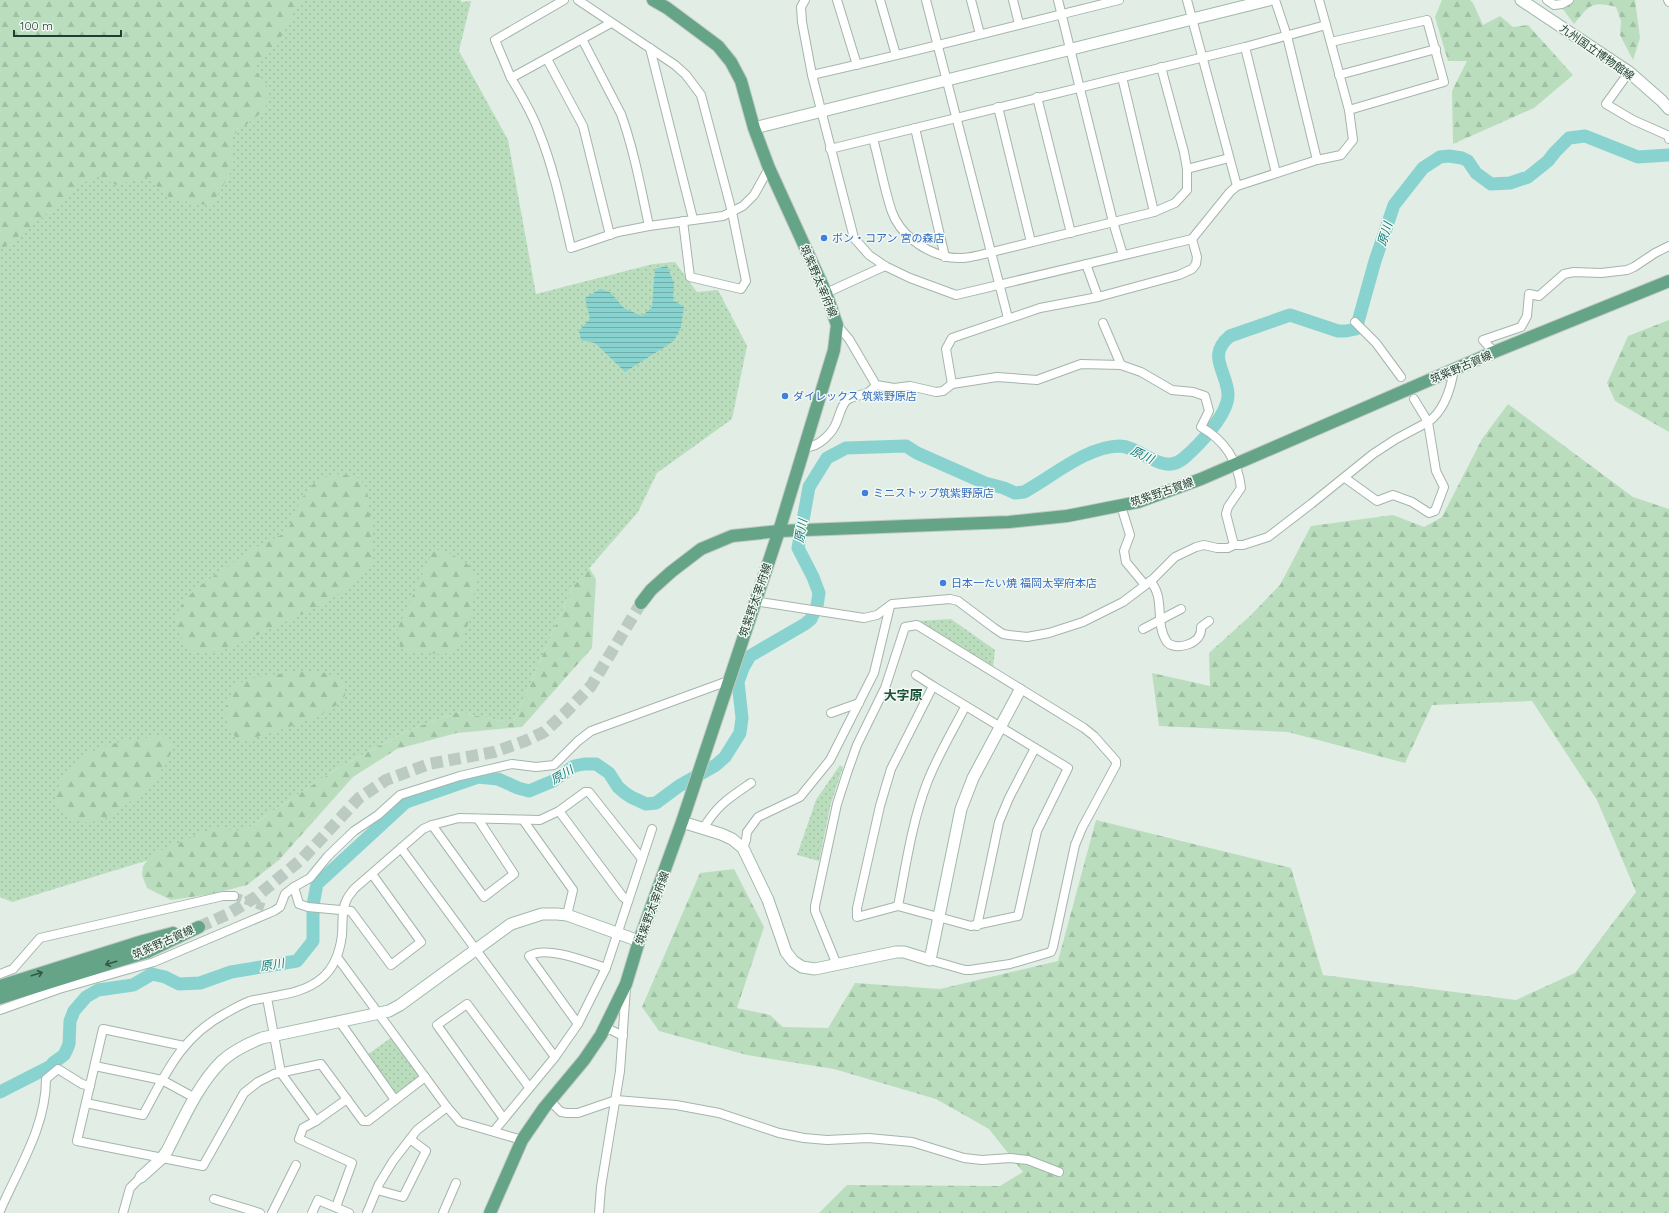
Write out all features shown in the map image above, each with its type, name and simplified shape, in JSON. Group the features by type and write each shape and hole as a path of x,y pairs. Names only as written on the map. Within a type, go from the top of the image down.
{"main road":[{"name":"筑紫野太宰府線","path":"490,1213 522,1140 550,1101 584,1060 603,1030 626,984 639,941 701,766 754,601 784,530 805,447 834,350 837,325 826,293 769,168 754,128 741,81 732,62 718,46 667,8 653,0"},
{"name":"筑紫野古賀線","path":"641,603 651,590 671,572 701,549 732,536 784,530 1009,522 1067,516 1138,502 1194,482 1494,352 1669,281"},
{"name":"筑紫野古賀線","path":"0,986 143,941 199,927 147,952 0,998"}],"street":[{"path":"564,0 495,40 511,78 524,100 540,133 559,196 571,248 610,235 649,226 723,216 743,206 754,195 769,168"},
{"path":"578,0 610,23 675,65 686,75 701,95 732,212 746,281 741,289 690,277 683,221"},
{"path":"805,0 801,7 802,22 812,75 820,111 854,238 869,254 885,266 929,286 956,296 1192,239 1230,192 1237,186 1317,160 1341,155 1353,140 1349,110 1320,0"},
{"path":"837,0 857,65"},
{"path":"880,0 896,55"},
{"path":"926,0 958,118 1008,318"},
{"path":"971,0 980,34"},
{"path":"1013,0 1019,24"},
{"path":"1058,0 1113,222 1123,255"},
{"path":"812,75 938,46 1019,24 1119,0"},
{"path":"1187,0 1237,186"},
{"path":"754,128 1269,0"},
{"path":"1275,0 1287,36 1317,160"},
{"name":"九州国立博物館線","path":"1521,0 1629,72 1669,109"},
{"path":"1547,0 1554,6 1569,0"},
{"path":"1331,42 1427,20 1436,49 1444,82 1349,110"},
{"path":"511,78 610,23"},
{"path":"830,149 1245,47 1326,25"},
{"path":"582,39 621,114 626,127 642,189 649,226"},
{"path":"1245,47 1276,173"},
{"path":"650,48 693,219"},
{"path":"1340,75 1436,49"},
{"path":"547,59 583,126 610,235"},
{"path":"873,139 893,213 906,235 925,248 945,257 971,257 1071,233 1154,212 1175,203 1187,190 1187,169 1161,68"},
{"path":"1629,72 1606,104 1633,120 1664,133 1669,136 1669,139"},
{"path":"1122,77 1154,212"},
{"path":"1038,97 1071,233"},
{"path":"998,107 1031,242"},
{"path":"915,128 945,257"},
{"path":"1187,169 1229,158"},
{"path":"952,384 946,349 952,338 1040,308 1098,297 1165,280 1192,269 1196,264 1198,257 1192,239"},
{"path":"1494,352 1483,340 1521,327 1527,316 1529,294 1539,296 1564,274 1574,272 1601,273 1627,270 1634,267 1655,252 1669,246"},
{"path":"1086,264 1098,297"},
{"path":"826,293 885,266"},
{"path":"1355,322 1376,343 1401,377"},
{"path":"1103,323 1121,365"},
{"path":"837,325 849,340 876,385 894,388 910,386 936,392 943,391 952,384 997,377 1037,380 1081,364 1121,365 1141,372 1172,390 1193,392 1204,396 1209,411 1201,427 1223,442 1227,448 1234,464 1241,488 1228,507 1226,514 1234,545"},
{"path":"754,601 864,618 878,615 890,606 950,599 958,601 1003,634 1027,637 1049,633 1083,622 1123,602 1148,583 1175,557 1196,546 1204,545 1217,548 1228,548 1234,545 1268,537 1345,478 1373,454 1433,418 1441,408 1452,382 1454,369"},
{"path":"805,447 810,448 824,439 837,423 841,408 846,401 870,392 876,385"},
{"path":"1345,478 1377,501 1393,495 1412,502 1429,512 1435,511 1444,487 1436,471 1428,422 1414,399"},
{"path":"1121,506 1130,535 1124,551 1126,562 1148,583 1156,587 1160,621 1169,644 1179,646 1192,643 1199,638 1202,633 1201,628 1209,621"},
{"path":"743,848 747,832 758,817 800,797 830,760 874,673 890,606"},
{"path":"1142,629 1181,609"},
{"path":"682,822 732,839 743,848 768,900 786,952 793,961 802,967 815,970 896,952 904,952 965,970 970,970 1010,964 1050,952 1054,947 1075,845 1082,828 1116,765 1116,761 1094,736 1084,728 1020,690 917,625 905,627 885,688 857,745 846,773 837,804 815,906 815,911 837,965"},
{"path":"916,675 933,686 965,707 1068,768 1038,831 1018,916 977,926 971,926 898,906 857,916 857,908 880,806 891,769 933,686"},
{"path":"0,1010 59,989 154,962 270,910 280,907 285,894 310,878 328,856 354,831 378,815 400,795 460,776 512,764 536,767 554,765 578,741 591,731 728,681"},
{"path":"930,960 961,809 974,778 1020,690"},
{"path":"830,713 859,702"},
{"path":"898,906 918,814 927,783 965,707"},
{"path":"977,926 1000,822 1009,798 1035,748"},
{"path":"703,829 711,816 724,801 750,783"},
{"path":"86,1104 143,1115 173,1060 184,1046 213,1020 249,1002 302,990 311,986 332,966 337,957 342,935 346,899 354,889 423,828 432,824 459,818 540,820 559,811 585,792 589,792 642,859"},
{"path":"559,811 623,897 628,901"},
{"path":"432,824 484,898 514,874 478,819"},
{"path":"523,820 573,890 567,915"},
{"path":"494,1132 529,1087 555,1057 578,1024 606,968 652,829"},
{"path":"401,848 555,1057"},
{"path":"294,887 299,904 308,907 344,909 351,911 391,965 421,942 372,874"},
{"path":"0,974 13,970 40,938 223,896 234,896"},
{"path":"123,1213 130,1188 161,1159 195,1098 211,1074 235,1051 262,1038 389,1011 400,1005 511,924 527,918 542,914 567,915 639,941"},
{"path":"578,1024 529,956 542,953 554,953 566,955 606,968"},
{"path":"337,957 424,1077 460,1122 522,1140"},
{"path":"599,1213 601,1187 616,1100 623,1036 626,984"},
{"path":"266,998 281,1073 316,1121"},
{"path":"504,1119 437,1025 467,1004 529,1087"},
{"path":"340,1022 394,1100"},
{"path":"184,1046 103,1029 77,1140 161,1159 203,1166 244,1093 258,1082 274,1074 321,1064 363,1121 368,1121 424,1077"},
{"path":"603,1030 611,1030 623,1036"},
{"path":"95,1066 162,1080 195,1098"},
{"path":"0,1211 36,1133 45,1094 46,1079 58,1069 82,1084 90,1086"},
{"path":"336,1207 352,1163 299,1139 303,1128 316,1121 347,1099"},
{"path":"550,1101 561,1112 567,1113 578,1113 616,1100 676,1105 719,1113 779,1133 804,1138 827,1140 868,1138 912,1142 964,1158 982,1160 1010,1158 1028,1160 1059,1172"},
{"path":"369,1212 377,1190 393,1161 417,1130 447,1107"},
{"path":"377,1190 403,1197 426,1151 410,1139"},
{"path":"272,1213 296,1165"},
{"path":"444,1213 456,1183"},
{"path":"214,1199 260,1213"},
{"path":"312,1213 318,1200 349,1213"}],"green space":[{"path":"0,0 300,0 277,45 252,66 267,85 266,109 232,136 234,167 211,206 171,199 147,177 116,185 96,175 79,186 26,231 0,250"},
{"path":"289,0 471,1 459,51 508,140 536,294 653,264 675,262 697,292 718,290 747,346 732,419 657,473 638,512 572,588 513,723 457,712 405,732 338,768 243,831 12,902 0,897 0,242 249,56"},
{"path":"1442,0 1470,0 1473,3 1483,25 1500,16 1513,27 1528,25 1573,75 1534,108 1453,144 1452,91 1467,61 1448,61 1435,17"},
{"path":"1572,0 1635,0 1640,38 1633,60 1620,35 1621,21 1616,7 1601,4 1591,6 1574,24 1562,8"},
{"path":"1669,320 1669,432 1615,401 1607,383 1628,336"},
{"path":"1508,404 1633,497 1669,509 1669,1213 819,1213 847,1185 1000,1186 1023,1172 989,1129 936,1099 834,1069 747,1055 659,1031 642,1007 700,873 734,869 764,927 737,1008 770,1015 783,1027 828,1028 855,983 940,989 1058,961 1096,820 1291,868 1323,975 1516,1000 1575,973 1636,892 1597,800 1532,701 1432,705 1405,763 1288,732 1159,726 1152,673 1210,686 1209,653 1250,616 1280,585 1311,526 1393,515 1424,527 1442,517 1482,439"},
{"path":"335,474 355,476 361,480 367,490 372,531 373,558 363,575 342,592 317,607 222,651 207,653 191,650 183,643 177,619 179,609 185,599 201,585 251,550 283,534 289,527 301,499 313,484 321,478"},
{"path":"436,550 446,552 464,561 472,569 475,580 475,590 471,615 463,638 453,652 437,654 404,650 400,648 398,628 432,553"},
{"path":"589,568 596,579 592,648 522,727 457,733 397,749 353,777 279,860 247,885 212,894 171,900 147,888 142,875 143,866 148,859 159,851 214,828 243,831 338,768 405,732 457,712 513,723 572,588"},
{"path":"951,619 995,650 993,667 917,621"},
{"path":"308,671 326,673 334,676 343,684 345,688 345,695 343,699 328,711 292,726 249,740 236,738 228,725 226,707 233,690 239,684 262,676"},
{"path":"157,736 165,738 170,742 172,747 171,752 162,770 142,794 105,819 94,822 71,819 60,810 57,803 57,789 70,771 87,755 107,745"},
{"path":"840,765 843,767 831,803 819,861 797,855 816,800"},
{"path":"392,1037 419,1074 418,1079 399,1094 393,1093 367,1055"}],"water":[{"path":"667,266 674,283 673,300 684,307 681,327 674,341 625,372 595,343 581,340 579,331 590,319 585,298 600,289 610,292 624,308 642,316 652,307 655,269"}],"waterway":[{"name":"原川","path":"0,1092 51,1066 64,1055 69,1044 70,1021 74,1011 86,997 98,990 133,985 152,974 165,977 179,984 200,983 231,972 297,961 313,941 313,905 317,884 406,802 478,777 498,779 529,791 553,781 574,766 596,764 609,773 618,787 631,797 646,804 656,803 679,786 716,765 725,757 740,733 742,718 738,682 743,668 750,656 805,624 811,619 817,606 819,593 813,577 798,548 809,487 827,458 846,448 906,446 917,453 985,483 1004,488 1015,493 1024,492 1070,463 1094,451 1107,448 1119,446 1127,447 1160,463 1176,463 1197,446 1212,429 1224,411 1228,394 1220,364 1219,350 1230,336 1290,315 1338,331 1356,329 1375,261 1394,205 1423,168 1440,157 1449,156 1462,158 1468,161 1476,173 1491,184 1510,183 1528,177 1548,161 1569,138 1585,136 1638,157 1669,155"}],"tunnel":[{"path":"199,927 228,914 256,897 303,858 359,798 386,780 429,764 494,752 525,741 544,732 591,686 641,603"},
{"path":"234,896 266,908"}],"place":[{"name":"ボン・コアン 宮の森店","path":"824,238"},
{"name":"ダイレックス 筑紫野原店","path":"785,396"},
{"name":"ミニストップ筑紫野原店","path":"865,493"},
{"name":"日本一たい焼 福岡太宰府本店","path":"943,583"}],"district":[{"name":"大字原","path":"903,695"}]}
